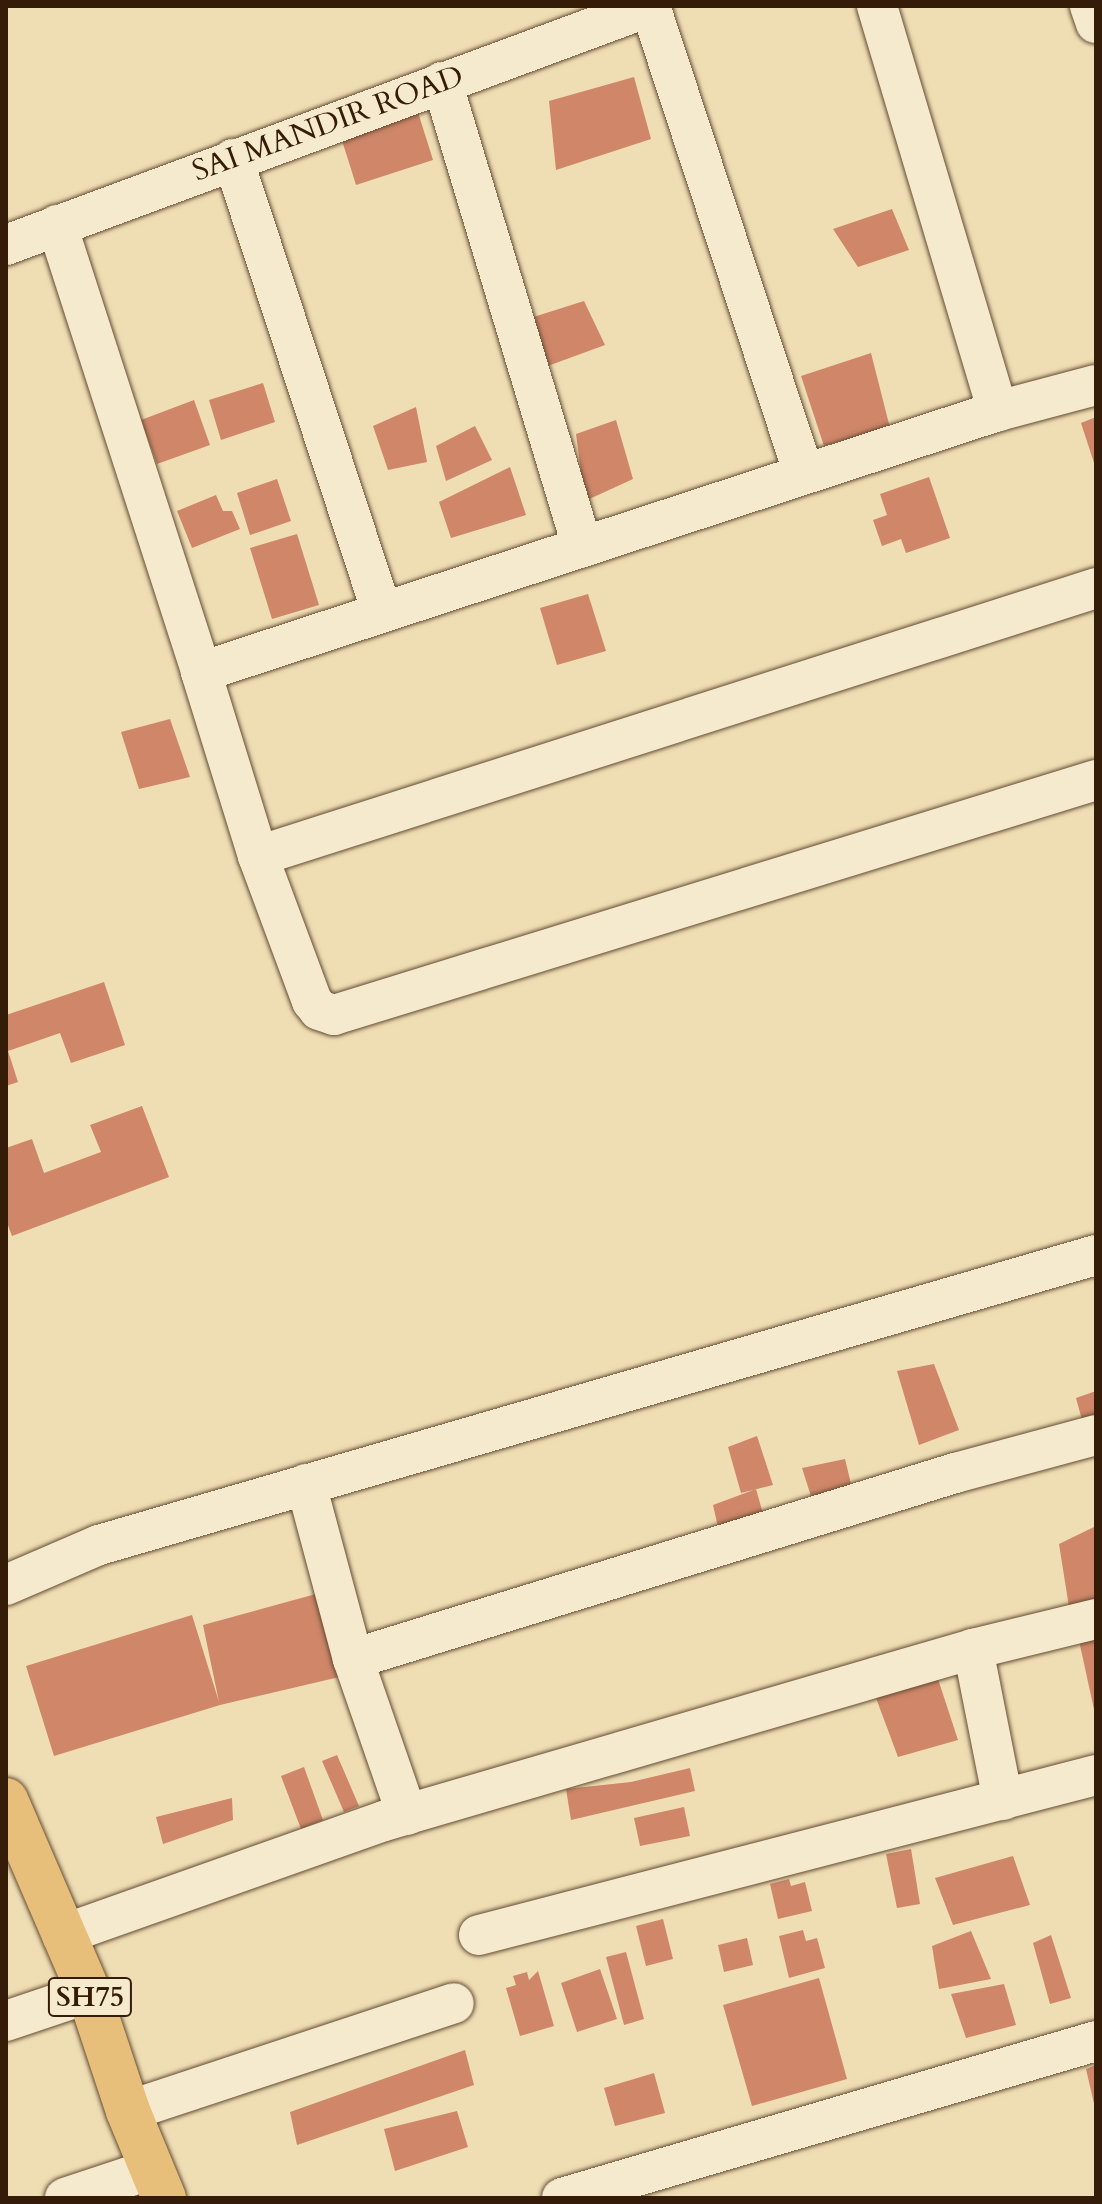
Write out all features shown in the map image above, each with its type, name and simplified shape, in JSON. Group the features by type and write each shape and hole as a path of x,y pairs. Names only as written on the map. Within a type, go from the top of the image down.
{"main road":[{"name":"SH75","path":"6,1800 89,1993 128,2111 158,2184"}],"street":[{"path":"650,6 804,474"},
{"name":"SAI MANDIR ROAD","path":"6,245 650,6"},
{"path":"877,6 998,411"},
{"path":"1090,6 1096,23"},
{"path":"442,82 582,547"},
{"path":"233,159 382,612"},
{"path":"57,225 258,856 312,1001 319,1010 334,1015 1096,780"},
{"path":"201,672 998,411 1096,385"},
{"path":"258,856 1096,588"},
{"path":"6,1585 99,1545 1096,1255"},
{"path":"353,1659 955,1473 1096,1435"},
{"path":"306,1484 353,1659 407,1815"},
{"path":"62,1935 407,1815 973,1649 1096,1619"},
{"path":"973,1649 1003,1800"},
{"path":"479,1935 1096,1775"},
{"path":"6,2021 89,1993"},
{"path":"128,2111 454,2003"},
{"path":"562,2198 1096,2041"},
{"path":"65,2198 158,2184"}],"building":[{"path":"634,77 651,139 556,170 549,101"},
{"path":"417,109 433,160 356,185 340,134"},
{"path":"892,209 909,250 858,267 833,229"},
{"path":"584,301 605,345 545,367 524,320"},
{"path":"871,353 890,428 824,446 801,376"},
{"path":"263,383 275,422 221,440 209,400"},
{"path":"194,400 210,445 157,464 141,420"},
{"path":"416,407 427,462 388,470 373,426"},
{"path":"1096,417 1096,466 1095,466 1081,423"},
{"path":"616,420 633,479 585,501 576,434"},
{"path":"475,426 492,460 446,481 436,446"},
{"path":"510,467 526,515 451,538 439,502"},
{"path":"929,477 950,538 906,553 901,539 882,546 873,520 887,515 880,494"},
{"path":"277,479 291,521 250,535 237,493"},
{"path":"216,495 223,511 232,511 240,529 192,548 177,511"},
{"path":"297,534 319,605 272,619 250,548"},
{"path":"588,594 606,651 557,665 540,608"},
{"path":"170,719 190,777 139,789 121,732"},
{"path":"104,982 125,1045 71,1063 60,1033 8,1051 18,1082 6,1086 6,1015"},
{"path":"142,1106 169,1177 12,1236 6,1220 6,1148 32,1139 44,1173 101,1152 90,1125"},
{"path":"934,1364 959,1430 919,1445 897,1371"},
{"path":"1096,1391 1096,1428 1085,1431 1076,1398"},
{"path":"757,1436 773,1485 741,1493 728,1447"},
{"path":"845,1459 853,1492 817,1515 802,1468"},
{"path":"756,1489 768,1531 722,1545 713,1505"},
{"path":"1096,1526 1096,1599 1069,1607 1059,1544"},
{"path":"334,1589 348,1675 220,1705 54,1756 26,1666 192,1615 219,1702 203,1625"},
{"path":"1096,1630 1096,1714 1095,1714 1078,1636"},
{"path":"936,1673 958,1740 898,1757 873,1690"},
{"path":"337,1755 359,1806 344,1812 322,1761"},
{"path":"304,1767 323,1820 301,1829 281,1776"},
{"path":"690,1768 695,1791 571,1820 566,1789 631,1782"},
{"path":"232,1798 233,1820 163,1844 156,1817"},
{"path":"684,1807 690,1836 640,1846 634,1818"},
{"path":"911,1849 920,1904 897,1908 886,1854"},
{"path":"1013,1856 1030,1905 953,1925 935,1878"},
{"path":"789,1879 791,1886 805,1882 812,1911 778,1919 770,1884"},
{"path":"663,1919 673,1959 646,1966 636,1926"},
{"path":"803,1930 806,1941 817,1938 825,1968 789,1978 779,1936"},
{"path":"971,1931 991,1979 939,1989 932,1946"},
{"path":"1051,1935 1071,1998 1050,2004 1033,1943"},
{"path":"747,1938 753,1965 724,1972 718,1945"},
{"path":"626,1952 644,2019 624,2025 606,1957"},
{"path":"600,1969 617,2019 577,2032 561,1983"},
{"path":"538,1971 554,2026 520,2036 506,1988 516,1985 513,1976 527,1972 529,1980"},
{"path":"819,1978 847,2079 752,2106 723,2005"},
{"path":"1004,1984 1016,2025 966,2038 951,1994"},
{"path":"465,2050 474,2085 297,2145 290,2112"},
{"path":"1096,2065 1096,2108 1095,2108 1086,2069"},
{"path":"654,2073 665,2113 615,2126 604,2088"},
{"path":"457,2111 468,2147 395,2171 384,2129"}]}
